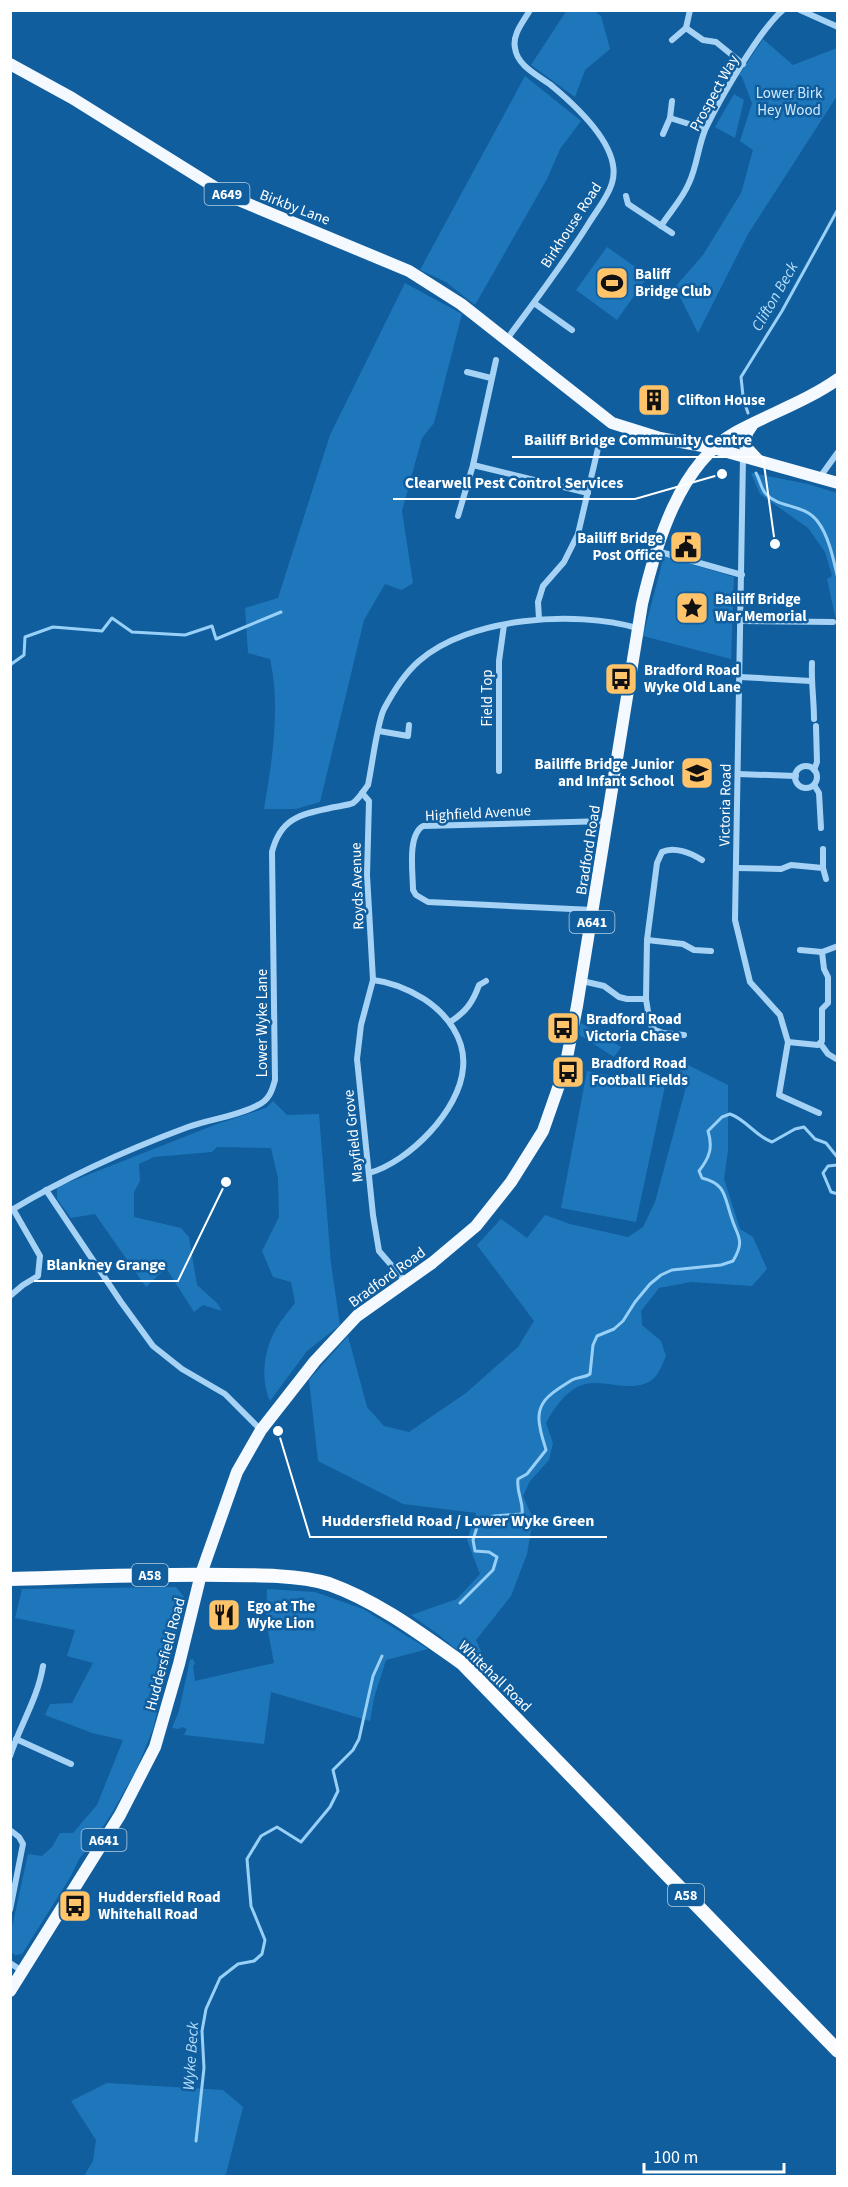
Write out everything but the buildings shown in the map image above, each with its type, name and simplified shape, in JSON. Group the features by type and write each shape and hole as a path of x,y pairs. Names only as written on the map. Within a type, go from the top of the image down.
{"highway":[{"name":"Whitehall Road","path":"10,1579 201,1574 274,1576 328,1584 375,1606 418,1632 462,1663 837,2051"}],"main road":[{"name":"Birkby Lane","path":"10,64 72,98 229,196 409,271 461,304 507,339"},
{"name":"A649","path":"507,339 612,423 660,438 713,448 837,483"},
{"name":"Bradford Road","path":"346,1328 357,1316 432,1263 476,1226 511,1182 543,1131 565,1068 582,981 637,628 651,563 661,533 686,484 713,448 837,379"},
{"path":"753,424 747,433 745,447 758,460"},
{"name":"Huddersfield Road","path":"10,1991 120,1815 155,1747 179,1664 201,1574 237,1472 261,1430 315,1361 346,1328"}],"street":[{"name":"Birkhouse Road","path":"507,339 579,239 613,182 612,161 605,143 589,122 568,101 526,68 514,49 515,35 530,10"},
{"path":"672,40 686,28 690,10"},
{"name":"Prospect Way","path":"661,226 689,184 705,129 743,64 783,10"},
{"path":"800,10 837,27"},
{"path":"686,28 703,40 716,42 743,64"},
{"path":"663,134 670,118 672,101"},
{"path":"670,118 705,129"},
{"path":"626,196 628,204 672,233"},
{"path":"534,303 572,330"},
{"path":"458,516 473,465 496,360"},
{"path":"467,372 491,378"},
{"path":"539,619 538,602 543,586 564,562 580,529 599,444"},
{"path":"820,478 837,452"},
{"name":"Victoria Road","path":"743,456 735,920 750,982 780,1015 788,1042 779,1095 819,1113"},
{"path":"473,465 588,493"},
{"path":"656,551 742,575"},
{"path":"362,793 368,785 382,711 400,683 418,662 459,637 504,625 539,619 618,623 637,628"},
{"path":"741,621 833,622"},
{"name":"Field Top","path":"499,771 499,661 504,625"},
{"path":"812,663 811,681 814,692 817,762 814,770"},
{"path":"740,677 811,681"},
{"path":"407,745 409,725"},
{"path":"379,731 408,736"},
{"path":"808,767 817,775 814,785 808,788 797,783 796,776 801,768 808,767"},
{"path":"738,774 796,776"},
{"path":"814,785 819,793 821,828"},
{"name":"Royds Avenue","path":"362,793 369,801 368,875 373,980"},
{"name":"Lower Wyke Lane","path":"12,1210 46,1190 102,1163 188,1127 258,1105 268,1098 275,1080 272,852 275,840 289,821 300,814 353,803 362,793"},
{"name":"Highfield Avenue","path":"594,910 428,902 416,895 413,890 413,842 419,829 434,825 608,820"},
{"path":"684,1035 655,1030 650,1024 646,999 647,940 657,863 662,852 669,848 691,853 702,860"},
{"path":"823,849 823,868 826,879"},
{"path":"736,867 781,869 791,865 823,868"},
{"path":"647,940 683,944 694,950 711,951"},
{"path":"800,950 822,952 837,946"},
{"path":"820,1043 822,1041 822,1009 828,1002 828,977 824,969 822,952"},
{"path":"369,1173 417,1147 442,1117 456,1095 464,1068 460,1040 450,1023 435,1006 416,994 387,982 373,980"},
{"name":"Mayfield Grove","path":"373,980 361,1024 357,1059 369,1173 379,1251 405,1281"},
{"path":"450,1023 473,1002 479,985 486,981"},
{"path":"582,981 604,986 619,997 646,999"},
{"path":"788,1042 818,1045 820,1043"},
{"path":"820,1043 828,1054 837,1060"},
{"path":"46,1190 153,1346 182,1369 225,1394 261,1430"},
{"path":"10,1296 38,1276 40,1256 12,1210"},
{"path":"10,1756 40,1686 43,1666"},
{"path":"16,1739 71,1764"},
{"path":"10,1830 19,1837 23,1844 10,1910"},
{"path":"10,1963 23,1971"}],"green space":[{"path":"567,10 594,11 601,16 610,49 585,70 575,97 531,65"},
{"name":"Lower Birk Hey Wood","path":"763,39 793,65 837,48 837,96 748,234 698,333 675,287 703,255 741,193 753,150 740,141 752,103 742,77 739,75"},
{"path":"525,76 581,121 560,149 547,179 475,305 446,282 420,270"},
{"path":"734,94 744,100 735,138 715,127"},
{"name":"Baliff Bridge Club","path":"607,247 648,276 617,320 576,290"},
{"path":"405,283 462,314 434,423 422,438 402,511 413,583 402,590 385,584 364,620 320,802 296,809 264,809 274,734 275,696 270,659 248,653 245,608 278,598 330,435"},
{"path":"751,473 808,484 837,493 837,625 827,579 832,576 825,552 808,528 760,494"},
{"path":"664,556 734,577 731,659 643,636"},
{"path":"581,1023 621,1047 614,1057 578,1034"},
{"path":"684,1063 728,1085 728,1150 724,1179 740,1229 753,1237 767,1269 752,1286 691,1282 659,1288 641,1311 642,1325 661,1341 666,1356 655,1377 637,1386 596,1383 577,1387 567,1394 552,1413 546,1423 553,1443 549,1460 530,1481 523,1496 533,1519 527,1554 511,1596 476,1640 494,1681 411,1615 457,1599 480,1574 467,1540 476,1513 403,1504 318,1461 309,1380 348,1336 367,1407 384,1426 409,1432 466,1393 518,1347 534,1321 477,1245 501,1219 527,1238 545,1215 570,1224 628,1237 643,1227 655,1202 686,1087 678,1066"},
{"path":"587,1071 665,1086 636,1222 561,1208"},
{"path":"273,1101 287,1115 319,1114 331,1264 340,1325 307,1351 270,1401 264,1374 266,1355 276,1329 295,1303 291,1282 273,1277 262,1251 279,1217 278,1178 271,1148 217,1147 212,1152 154,1157 139,1164 140,1181 134,1192 134,1217 181,1228 189,1237 197,1285 217,1303 222,1311 203,1305 194,1312 166,1268 146,1287 95,1214 71,1218 57,1199 57,1187 217,1124 266,1108"},
{"path":"176,1587 184,1597 153,1729 137,1768 112,1813 79,1859 71,1876 22,1954 15,1955 11,1952 11,1932 28,1854 42,1856 52,1847 60,1833 73,1833 97,1805 123,1740 92,1733 45,1715 50,1704 72,1703 93,1663 67,1656 75,1630 15,1618 22,1589"},
{"path":"267,1589 315,1592 363,1609 428,1649 386,1660 374,1698 370,1721 271,1692 264,1744 184,1735 187,1729 172,1728 179,1711 190,1660 193,1659 195,1664 193,1666 195,1681 274,1663 266,1621"},
{"path":"107,2083 223,2090 243,2107 226,2174 224,2176 84,2176 93,2161 96,2140 71,2101"}],"waterway":[{"name":"Clifton Beck","path":"743,396 741,377 782,311 838,209"},
{"name":"Clifton Beck","path":"745,404 748,413"},
{"name":"Clifton Beck","path":"756,473 764,492 772,499 806,512 818,522 828,542 838,579"},
{"path":"10,665 24,655 25,637 53,627 102,631 112,618 132,632 185,635 212,626 216,639 281,612"},
{"name":"Wyke Beck","path":"460,1603 493,1570 497,1557 489,1552 475,1551 473,1540 479,1521 494,1516 522,1514 518,1479 527,1474 546,1450 539,1418 542,1404 572,1380 590,1374 593,1345 597,1336 614,1329 623,1321 635,1302 661,1275 672,1270 721,1265 733,1261 737,1254 739,1238 723,1192 716,1184 702,1178 699,1171 710,1152 708,1131 722,1117 730,1114 772,1142 795,1129 804,1127 815,1139 826,1143 838,1158"},
{"path":"838,1165 828,1166 823,1173 831,1192 838,1194"},
{"name":"Wyke Beck","path":"196,2141 204,2068 202,2031 206,2009 220,1978 238,1964 254,1961 262,1954 265,1940 251,1906 247,1859 261,1836 277,1827 301,1842 330,1807 338,1791 333,1770 353,1750 359,1739 373,1676 382,1656"}],"place":[{"name":"Baliff Bridge Club","path":"612,283"},
{"name":"Clifton House","path":"654,400"},
{"name":"Clearwell Pest Control Services","path":"722,474"},
{"name":"Bailiff Bridge Community Centre","path":"775,544"},
{"name":"Bailiff Bridge Post Office","path":"686,547"},
{"name":"Bailiff Bridge War Memorial","path":"692,608"},
{"name":"Bradford Road Wyke Old Lane","path":"621,679"},
{"name":"Bailiffe Bridge Junior and Infant School","path":"697,773"},
{"name":"Bradford Road Victoria Chase","path":"563,1028"},
{"name":"Bradford Road Football Fields","path":"568,1072"},
{"name":"Blankney Grange","path":"226,1182"},
{"name":"Huddersfield Road / Lower Wyke Green","path":"278,1431"},
{"name":"Ego at The Wyke Lion","path":"224,1615"},
{"name":"Huddersfield Road Whitehall Road","path":"75,1906"}]}
